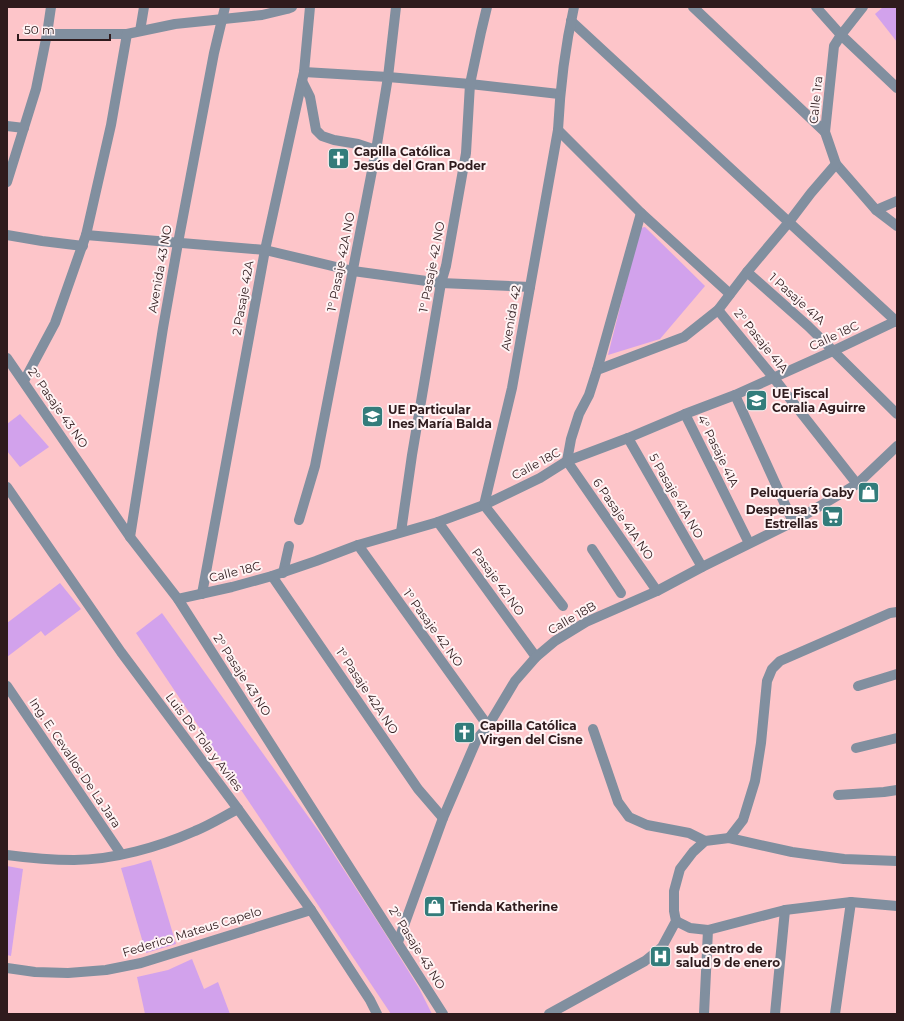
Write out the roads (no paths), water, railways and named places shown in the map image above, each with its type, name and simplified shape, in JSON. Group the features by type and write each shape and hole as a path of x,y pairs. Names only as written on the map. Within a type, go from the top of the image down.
{"street":[{"path":"7,182 36,89 52,7"},
{"path":"140,31 144,7"},
{"name":"Avenida 43 NO","path":"130,537 178,243 214,53 225,7"},
{"path":"47,34 127,34 175,24 262,15 292,7"},
{"name":"2 Pasaje 42A","path":"202,594 265,250 303,77 310,7"},
{"name":"1° Pasaje 42A NO","path":"299,520 315,466 376,150 388,77 396,7"},
{"name":"1° Pasaje 42 NO","path":"402,532 412,455 441,283 446,266 466,153 470,84 480,32 487,7"},
{"name":"Avenida 42","path":"484,505 512,388 558,130 559,94 574,7"},
{"path":"693,7 825,132"},
{"path":"816,7 841,35 897,88"},
{"name":"Calle 1ra","path":"863,7 834,46 825,132 836,164 876,210 897,226"},
{"path":"571,21 896,321"},
{"path":"24,381 55,323 83,246 111,125 127,34"},
{"path":"376,150 358,144 334,140 322,136 316,130 310,97 303,77 388,77 559,94"},
{"path":"7,126 24,128"},
{"path":"558,130 641,213 730,294"},
{"path":"597,370 684,337 718,310 747,272 789,222 810,193 836,164"},
{"path":"876,210 897,201"},
{"path":"567,461 573,433 589,395 597,370 641,213"},
{"path":"7,235 83,246"},
{"path":"86,235 265,250 353,271 441,283 530,287"},
{"name":"1 Pasaje 41A","path":"747,272 808,326 897,414"},
{"name":"2° Pasaje 41A","path":"718,310 857,484"},
{"name":"Calle 18C","path":"178,598 232,587 284,573 358,545 438,522 484,505 540,478 567,461 735,395 834,351 896,321"},
{"name":"2° Pasaje 43 NO","path":"7,358 130,537 178,598 443,1014"},
{"path":"735,395 793,522"},
{"name":"4° Pasaje 41A","path":"685,414 749,543"},
{"name":"5 Pasaje 41A NO","path":"628,438 702,567"},
{"name":"Calle 18B","path":"398,942 443,818 477,739 488,726 515,681 536,657 555,641 586,622 657,591 793,522 857,484 897,446"},
{"name":"6 Pasaje 41A NO","path":"567,461 657,591"},
{"name":"Luis De Tola y Aviles","path":"7,487 121,652 311,910 370,1000 377,1014"},
{"path":"484,505 564,606"},
{"name":"Pasaje 42 NO","path":"438,522 536,657"},
{"name":"1° Pasaje 42 NO","path":"358,545 488,726"},
{"path":"284,573 289,546"},
{"path":"592,549 621,593"},
{"name":"1° Pasaje 42A NO","path":"272,576 418,789 443,818"},
{"path":"729,838 743,820 755,781 761,743 767,681 772,669 780,662 890,613 897,612"},
{"path":"858,686 897,674"},
{"name":"Ing. E. Cevallos De La Jara","path":"7,686 121,854"},
{"path":"593,730 618,802 629,817 647,825 689,833 705,842"},
{"path":"856,748 897,738"},
{"path":"838,795 897,790"},
{"path":"7,855 38,859 74,860 94,859 121,854 161,844 196,831 238,809"},
{"path":"549,1014 645,961 662,947 676,922 674,911 674,891 680,869 693,852 705,842 729,838 792,852 844,859 897,861"},
{"path":"676,922 690,928 708,930 785,910 851,902 897,906"},
{"path":"835,1014 851,902"},
{"name":"Federico Mateus Capelo","path":"7,968 35,972 68,973 120,968 141,963 311,910"},
{"path":"775,1014 785,910"},
{"path":"704,1014 708,930"}],"place":[{"name":"Capilla Católica Jesús del Gran Poder","path":"338,159"},
{"name":"UE Fiscal Coralia Aguirre","path":"757,401"},
{"name":"UE Particular Ines María Balda","path":"373,417"},
{"name":"Peluquería Gaby","path":"869,493"},
{"name":"Despensa 3 Estrellas","path":"833,517"},
{"name":"Capilla Católica Virgen del Cisne","path":"465,733"},
{"name":"Tienda Katherine","path":"435,907"},
{"name":"sub centro de salud 9 de enero","path":"660,956"}]}
